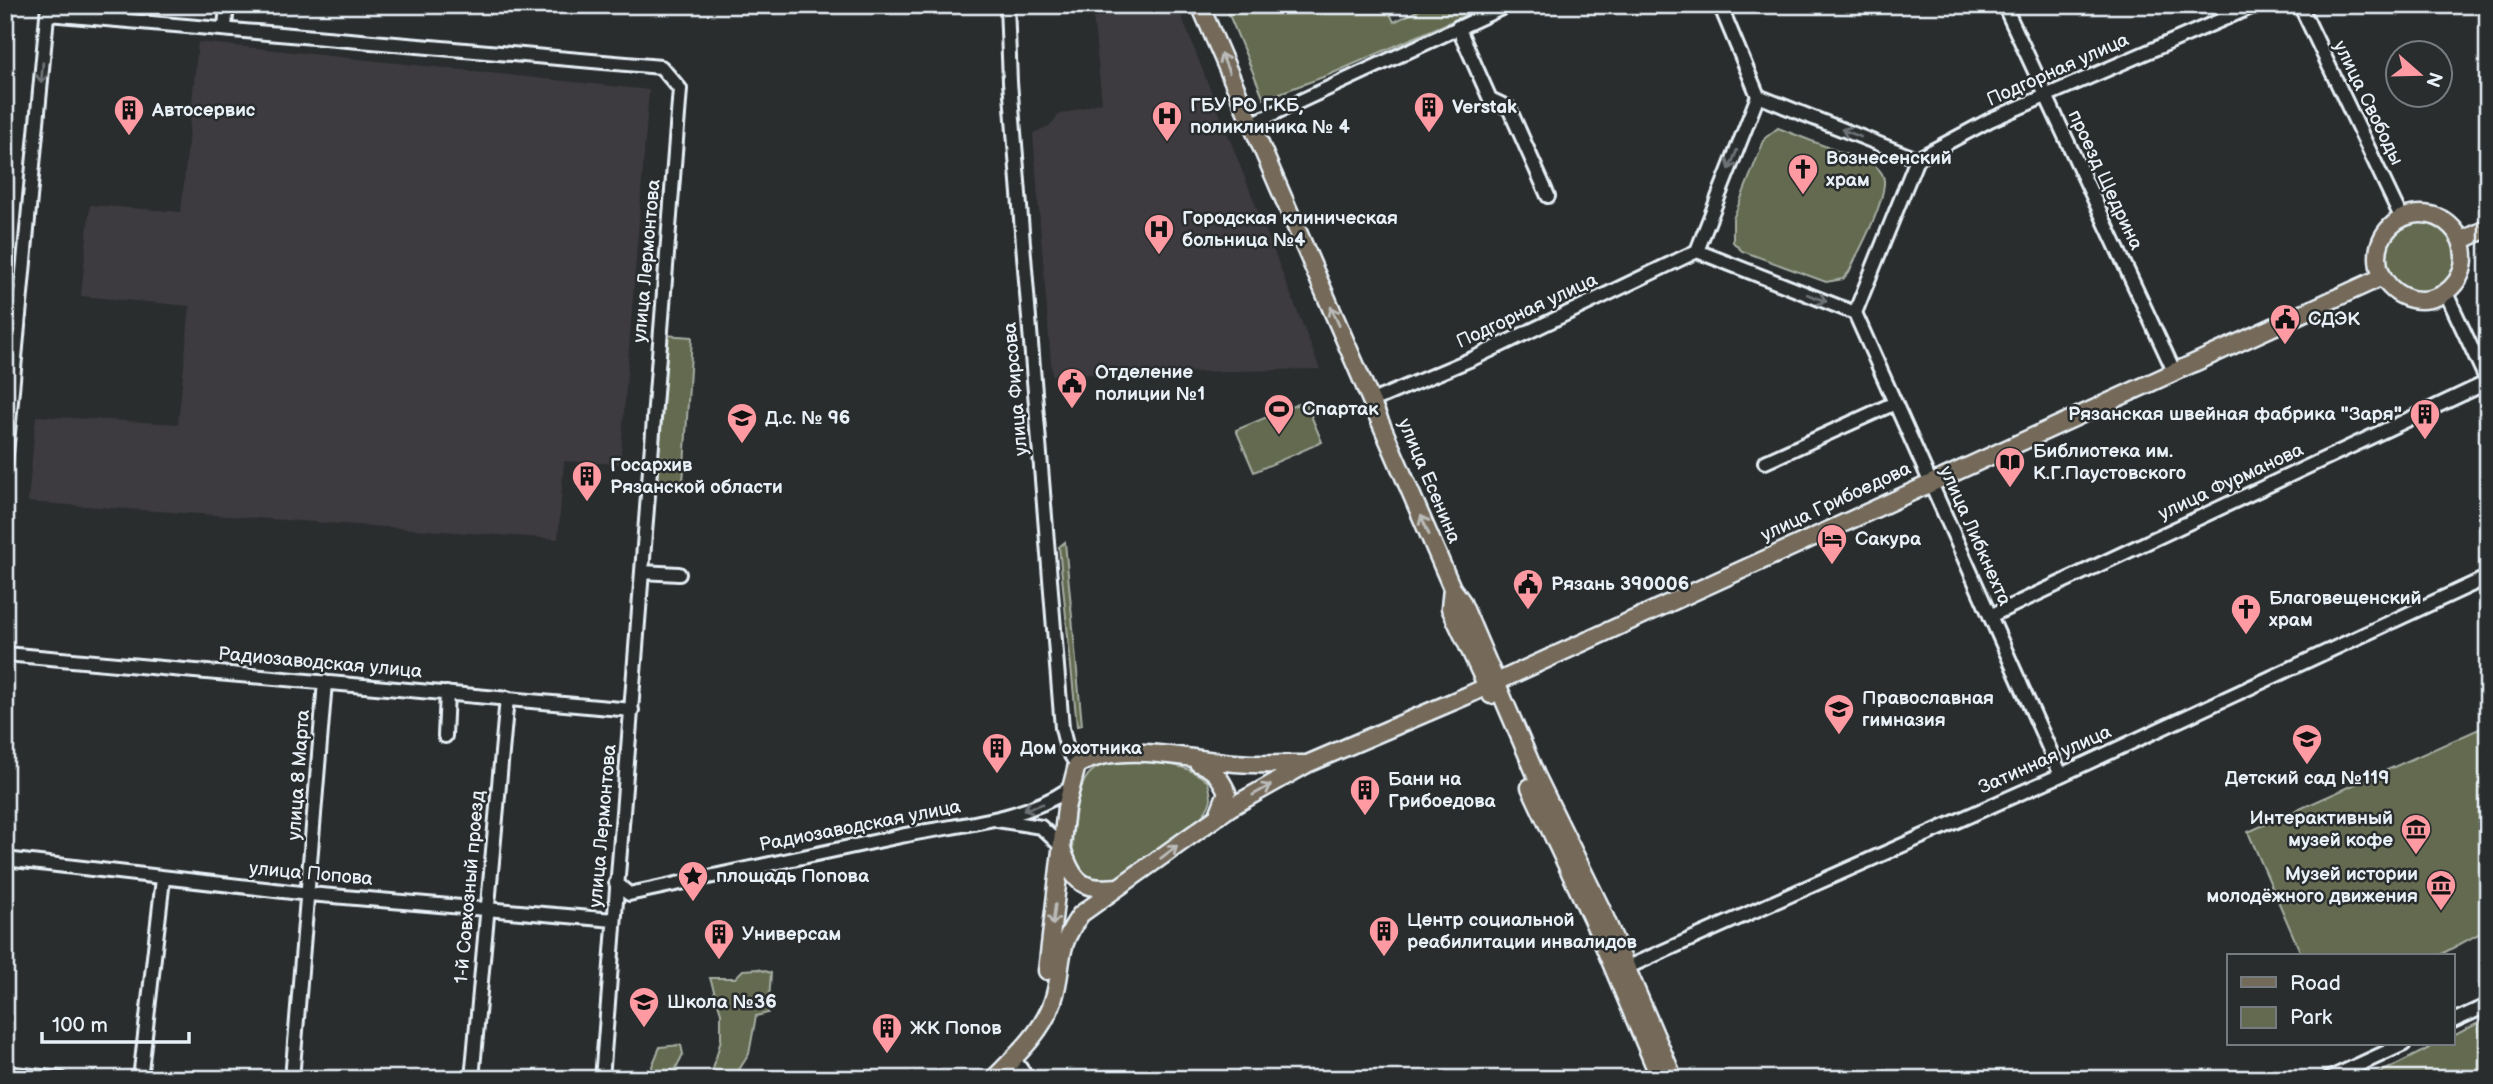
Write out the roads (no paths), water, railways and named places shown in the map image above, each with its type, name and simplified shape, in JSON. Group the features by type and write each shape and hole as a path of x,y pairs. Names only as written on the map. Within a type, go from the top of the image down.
{"main road":[{"name":"улица Есенина","path":"1200,5 1452,588 1461,600 1492,684 1620,970 1674,1079"},
{"path":"2419,214 2432,215 2454,229 2461,241 2463,269 2457,282 2446,293 2432,300 2418,301 2399,295 2382,277 2378,251 2383,237 2402,219 2419,214"},
{"path":"2461,241 2488,228"},
{"name":"улица Грибоедова","path":"993,1079 1043,1025 1054,1000 1060,952 1069,931 1081,914 1225,805 1307,764 1492,684 2382,277"},
{"path":"1018,1053 1044,991 1069,789 1077,765 1092,757 1126,752 1239,763 1307,764"},
{"path":"1182,758 1210,768 1221,778 1225,805"},
{"path":"1225,805 1239,763"},
{"path":"1062,847 1070,870 1082,884 1097,889 1120,887"},
{"name":"улица Есенина","path":"1620,970 1660,1079"}],"street":[{"path":"225,27 227,5"},
{"path":"1251,124 1508,5"},
{"path":"1720,5 1758,96 1697,251 1855,313 1917,159 1758,96"},
{"name":"проезд Щедрина","path":"2004,5 2174,371"},
{"name":"Подгорная улица","path":"1917,159 1990,120 2256,5"},
{"name":"улица Свободы","path":"2300,5 2402,219"},
{"name":"улица Фирсова","path":"1012,6 1014,134 1048,528 1062,728 1066,749 1077,765"},
{"path":"5,465 48,10"},
{"name":"улица Лермонтова","path":"48,10 661,68 680,89 602,1079"},
{"path":"1458,27 1490,99 1509,108 1548,195"},
{"name":"Подгорная улица","path":"1372,401 1474,358 1697,251"},
{"path":"2446,293 2488,383"},
{"name":"улица Либкнехта","path":"1855,313 2061,775"},
{"name":"улица Фурманова","path":"1990,615 2488,383"},
{"path":"1765,462 1895,403"},
{"path":"642,572 679,574"},
{"name":"Затинная улица","path":"1620,970 2061,775 2488,577"},
{"name":"Радиозаводская улица","path":"5,654 632,710"},
{"name":"улица 8 Марта","path":"292,1079 325,682"},
{"path":"445,736 447,693"},
{"name":"1-й Совхозный проезд","path":"472,1079 507,698"},
{"path":"993,820 1041,805 1069,789"},
{"path":"993,820 1041,827 1062,847"},
{"name":"Радиозаводская улица","path":"616,883 629,894 908,834 993,820"},
{"name":"улица Попова","path":"5,859 309,894 614,920"},
{"path":"140,1079 163,879"},
{"path":"2454,1021 2488,1005"},
{"path":"2328,1079 2400,1046"},
{"path":"1018,1053 1028,1079"},
{"path":"5,1073 61,1079"}],"place":[{"name":"Verstak","path":"1429,134"},
{"name":"Автосервис","path":"129,137"},
{"name":"ГБУ РО ГКБ, поликлиника № 4","path":"1167,143"},
{"name":"Вознесенский храм","path":"1803,196"},
{"name":"Городская клиническая больница №4","path":"1159,256"},
{"name":"СДЭК","path":"2285,346"},
{"name":"Отделение полиции №1","path":"1072,410"},
{"name":"Спартак","path":"1279,436"},
{"name":"Рязанская швейная фабрика \"Заря\"","path":"2425,441"},
{"name":"Д.с. № 96","path":"742,445"},
{"name":"Библиотека им. К.Г.Паустовского","path":"2010,489"},
{"name":"Госархив Рязанской области","path":"587,503"},
{"name":"Сакура","path":"1832,566"},
{"name":"Рязань 390006","path":"1528,611"},
{"name":"Благовещенский храм","path":"2246,636"},
{"name":"Православная гимназия","path":"1839,736"},
{"name":"Детский сад №119","path":"2307,766"},
{"name":"Дом охотника","path":"997,775"},
{"name":"Бани на Грибоедова","path":"1365,817"},
{"name":"Интерактивный музей кофе","path":"2416,856"},
{"name":"площадь Попова","path":"693,903"},
{"name":"Музей истории молодёжного движения","path":"2441,912"},
{"name":"Центр социальной реабилитации инвалидов","path":"1384,958"},
{"name":"Универсам","path":"719,961"},
{"name":"Школа №36","path":"644,1029"},
{"name":"ЖК Попов","path":"887,1055"}]}
